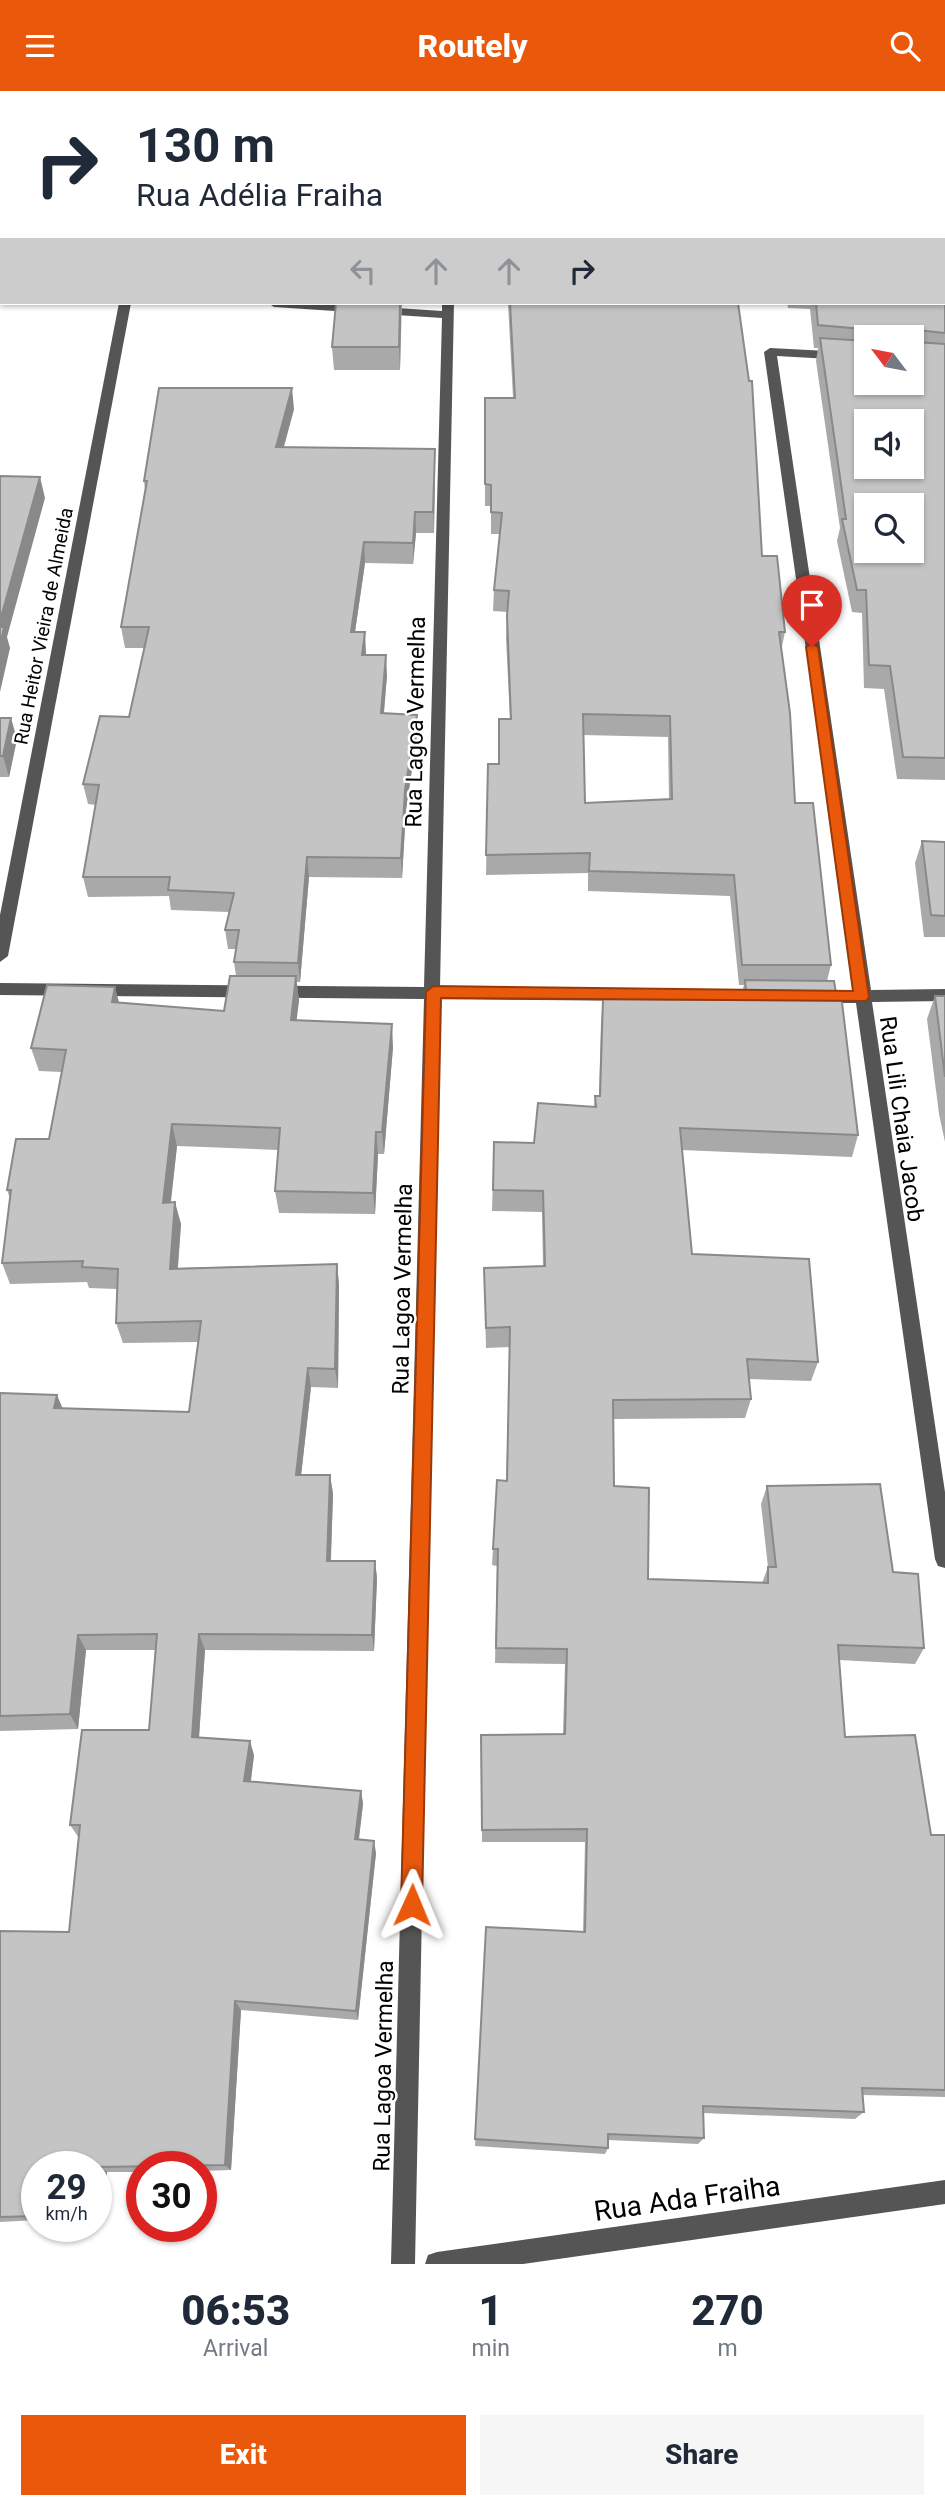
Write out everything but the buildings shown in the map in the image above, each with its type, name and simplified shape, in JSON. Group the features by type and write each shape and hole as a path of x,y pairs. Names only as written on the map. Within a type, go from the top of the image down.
{"street":[{"name":"Rua Heitor Vieira de Almeida","path":"0,956 125,305"},
{"path":"332,305 448,309"},
{"name":"Rua Lagoa Vermelha","path":"403,2264 448,309"},
{"name":"Rua Lili Chaia Jacob","path":"854,356 770,352 861,997 945,1559"},
{"path":"0,989 778,996"},
{"path":"806,996 945,995"},
{"name":"Rua Ada Fraiha","path":"438,2264 945,2192"}],"route":[{"path":"412,1905 433,992 861,997 812,647"}]}
